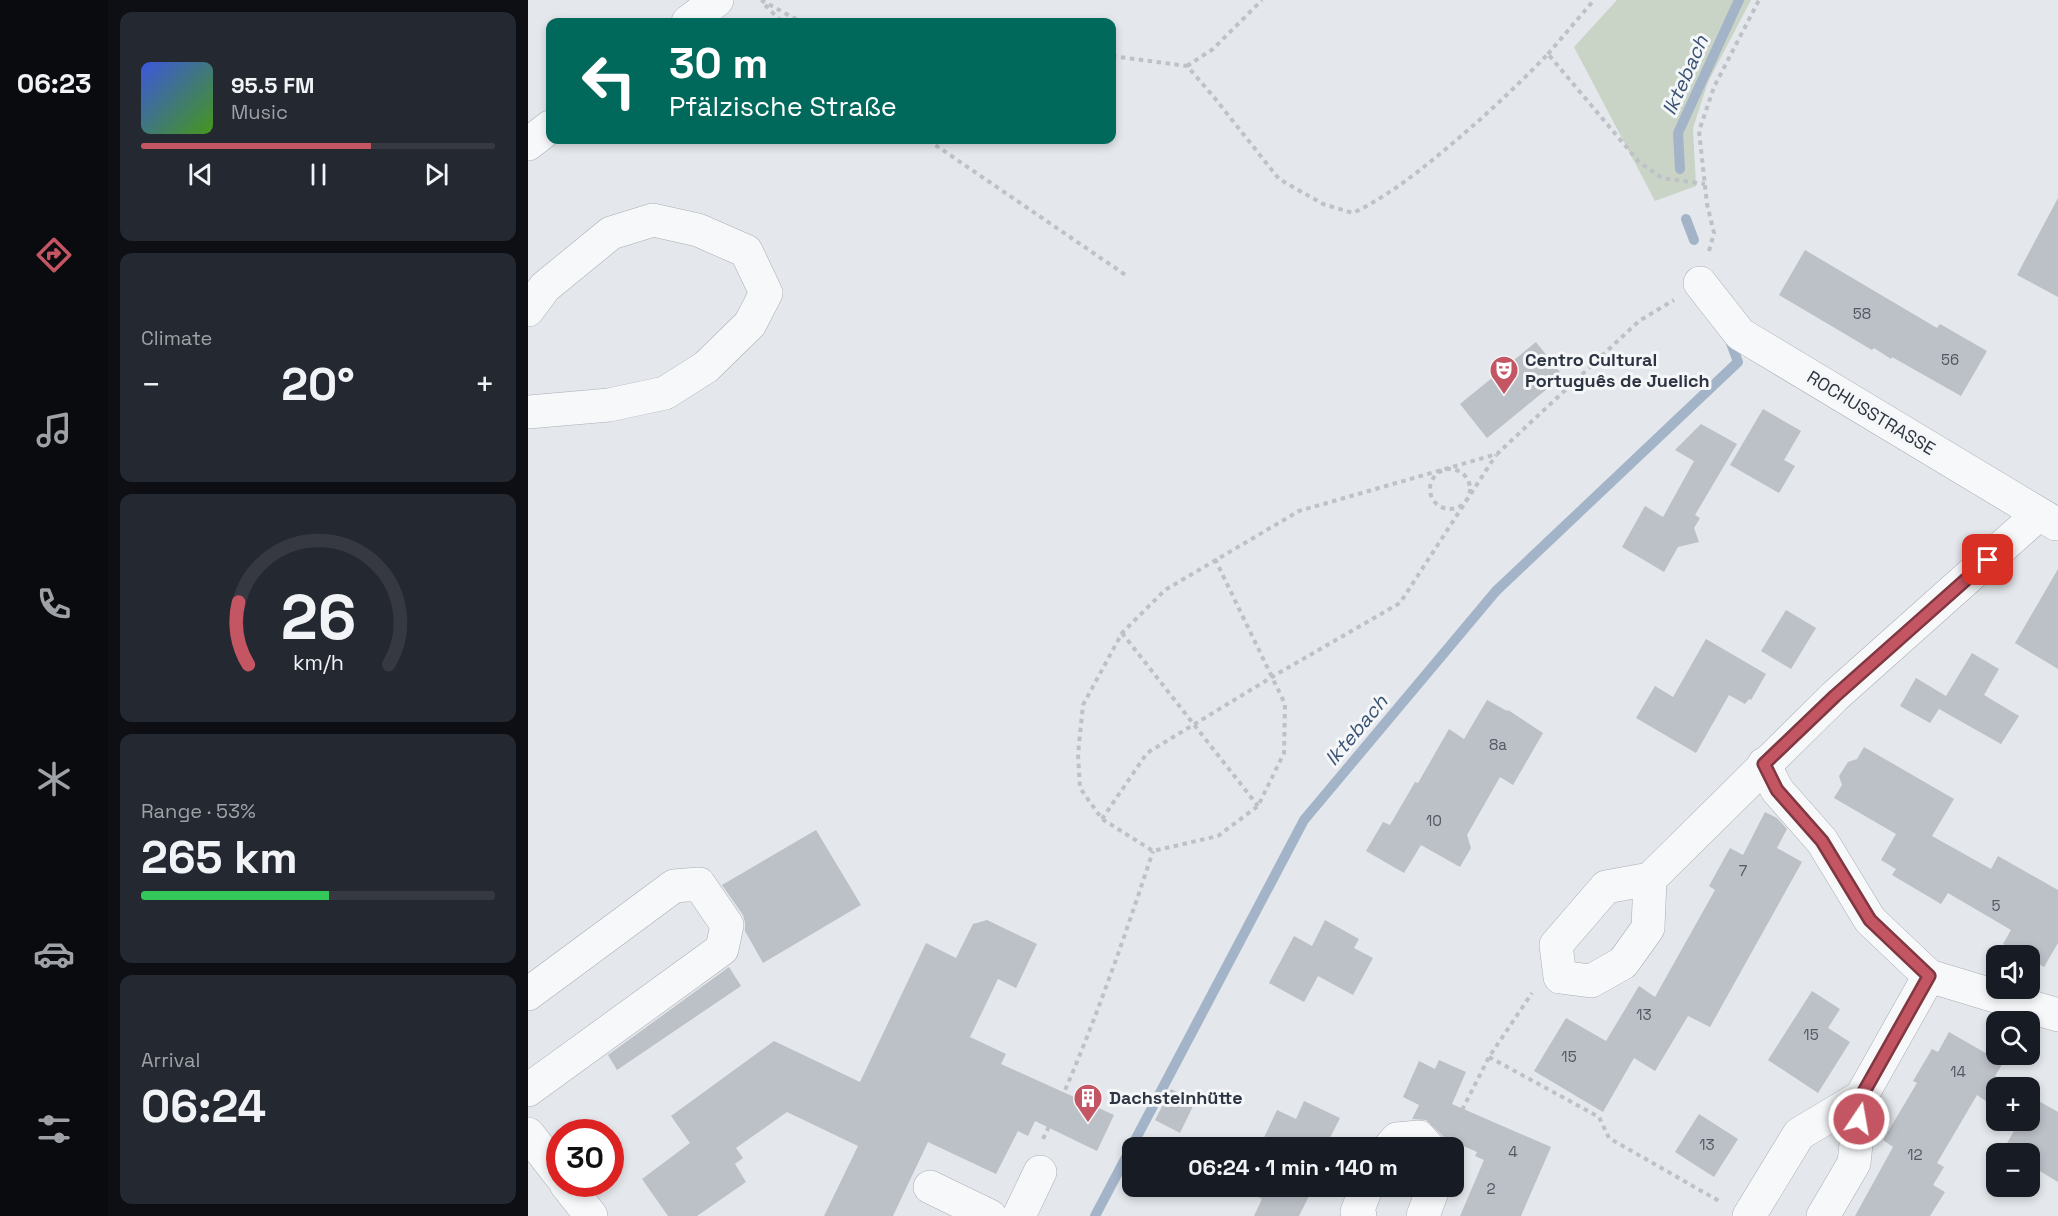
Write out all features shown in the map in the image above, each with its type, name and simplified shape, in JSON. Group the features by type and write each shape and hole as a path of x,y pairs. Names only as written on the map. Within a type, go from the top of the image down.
{"street":[{"path":"693,18 717,0"},
{"path":"528,144 546,130"},
{"path":"528,310 545,287 611,233 653,220 698,230 746,251 766,293 750,324 721,353 706,367 665,393 609,405 528,412"},
{"name":"ROCHUSSTRASSE","path":"1700,283 1740,334 2048,520"},
{"path":"1650,879 1648,928 1623,963 1591,981 1560,977 1556,945 1606,887 1650,879 1835,696 2048,520"},
{"path":"1764,764 1777,790 1822,841 1870,920 1929,976 2058,1016"},
{"path":"528,994 674,886 699,884 727,925 722,949 528,1090"},
{"path":"1823,1216 1854,1163 1861,1097 1929,976"},
{"path":"1737,1210 1799,1134 1861,1097"},
{"path":"528,1134 546,1157"},
{"path":"1019,1216 1040,1160"},
{"path":"930,1187 990,1216"},
{"path":"576,1197 591,1216"},
{"path":"1360,1216 1357,1212 1363,1197"},
{"path":"1423,1216 1430,1197"}],"path":[{"path":"761,0 778,18"},
{"path":"761,0 794,18"},
{"path":"1116,57 1187,66 1213,49 1262,0"},
{"path":"1187,66 1279,179 1323,204 1353,213 1379,200 1416,173 1513,90 1548,54 1594,0"},
{"path":"1102,819 1147,753 1400,603 1497,454 1639,321 1700,283 1714,233 1707,204 1700,131 1714,87 1759,0"},
{"path":"1548,54 1639,162 1662,178 1705,184"},
{"path":"933,144 1127,276"},
{"path":"1215,559 1285,704 1284,753 1258,806 1218,836 1154,851 1102,819 1080,788 1078,754 1083,705 1122,633 1165,590 1215,559 1299,511 1497,454"},
{"path":"1455,468 1467,477 1470,493 1466,501 1455,509 1440,506 1434,500 1431,484 1434,477 1442,470 1455,468"},
{"path":"1122,633 1258,806"},
{"path":"1040,1160 1154,851"},
{"path":"1441,1137 1489,1057 1538,985 1560,977"},
{"path":"1489,1057 1599,1117 1609,1137 1737,1210"}],"green space":[{"path":"1617,0 1751,0 1708,82 1693,128 1696,186 1655,201 1574,47"}],"building":[{"path":"2058,198 2058,297 2017,275"},
{"path":"1805,250 1937,328 1940,324 1987,351 1961,396 1892,357 1891,359 1874,348 1872,350 1779,295"},
{"path":"1536,342 1563,376 1487,438 1460,404"},
{"path":"1763,409 1801,431 1784,460 1795,466 1779,493 1730,465"},
{"path":"1701,424 1737,444 1695,515 1700,518 1694,528 1699,542 1678,547 1664,572 1622,547 1645,506 1663,517 1694,461 1675,450"},
{"path":"2058,569 2058,669 2015,643"},
{"path":"1786,610 1816,628 1791,669 1761,651"},
{"path":"1706,639 1766,674 1751,700 1749,699 1745,704 1729,695 1696,753 1636,718 1655,686 1673,697"},
{"path":"1972,653 1999,669 1984,695 2019,716 2001,744 1939,709 1930,723 1900,706 1916,678 1946,696"},
{"path":"1487,700 1508,710 1543,733 1513,785 1500,777 1467,835 1471,848 1460,867 1421,845 1404,873 1366,851 1383,822 1390,825 1415,782 1418,783 1449,729 1464,739"},
{"path":"1864,747 1954,799 1932,836 1991,869 1998,856 2058,890 2058,943 2044,967 2040,965 2040,945 2005,945 2003,944 2011,930 1948,893 1941,904 1892,875 1896,869 1881,860 1896,834 1834,798 1842,785 1839,776 1848,762 1857,759"},
{"path":"1765,812 1777,818 1787,829 1777,848 1802,862 1710,1027 1688,1016 1655,1071 1634,1058 1603,1112 1534,1071 1566,1018 1606,1041 1639,986 1655,997 1715,890 1709,886 1730,848 1743,855"},
{"path":"816,830 861,905 763,963 745,931 743,915 722,885"},
{"path":"987,920 1037,944 1016,988 998,979 970,1037 1006,1054 1001,1064 1114,1115 1097,1151 1035,1121 1028,1136 1018,1131 996,1174 928,1142 893,1216 824,1216 858,1146 787,1112 736,1148 743,1158 735,1164 746,1182 697,1216 668,1216 642,1179 690,1143 671,1116 774,1041 860,1082 926,943 956,958 973,924"},
{"path":"1325,920 1359,939 1354,948 1373,958 1353,995 1318,976 1304,1002 1269,983 1294,936 1312,946"},
{"path":"729,967 741,986 617,1070 608,1055"},
{"path":"1812,991 1840,1009 1828,1028 1850,1042 1818,1093 1768,1060"},
{"path":"1949,1032 1986,1053 1986,1065 2002,1065 1995,1076 1997,1077 1986,1077 1986,1101 1977,1095 1937,1163 1944,1167 1933,1185 1945,1192 1930,1216 1855,1216 1893,1147 1883,1140 1917,1083 1913,1081 1932,1049 1938,1052"},
{"path":"1439,1060 1466,1072 1452,1104 1551,1147 1521,1216 1460,1216 1484,1160 1475,1156 1477,1152 1464,1146 1464,1137 1444,1137 1426,1120 1412,1119 1419,1105 1403,1097 1419,1061 1435,1069"},
{"path":"1171,1089 1195,1102 1180,1133 1155,1120"},
{"path":"1304,1101 1340,1118 1330,1137 1264,1137 1277,1110 1296,1119"},
{"path":"2040,1102 2058,1112 2058,1182 2040,1171 2040,1143 2007,1143 2014,1131 2040,1131"},
{"path":"1699,1114 1738,1139 1714,1177 1675,1152"},
{"path":"1258,1197 1308,1197 1299,1216 1254,1216 1262,1199"}],"waterway":[{"name":"Iktebach","path":"1680,169 1678,133 1739,0"},
{"name":"Iktebach","path":"1686,219 1694,240"},
{"name":"Iktebach","path":"1095,1216 1304,820 1496,591 1738,362 1731,343"}],"place":[{"name":"Centro Cultural Português de Juelich","path":"1504,396"},
{"name":"Dachsteinhütte","path":"1088,1124"}],"route":[{"path":"1859,1119 1861,1097 1929,976 1870,920 1822,841 1777,790 1764,764 1835,696 1988,560"}]}
